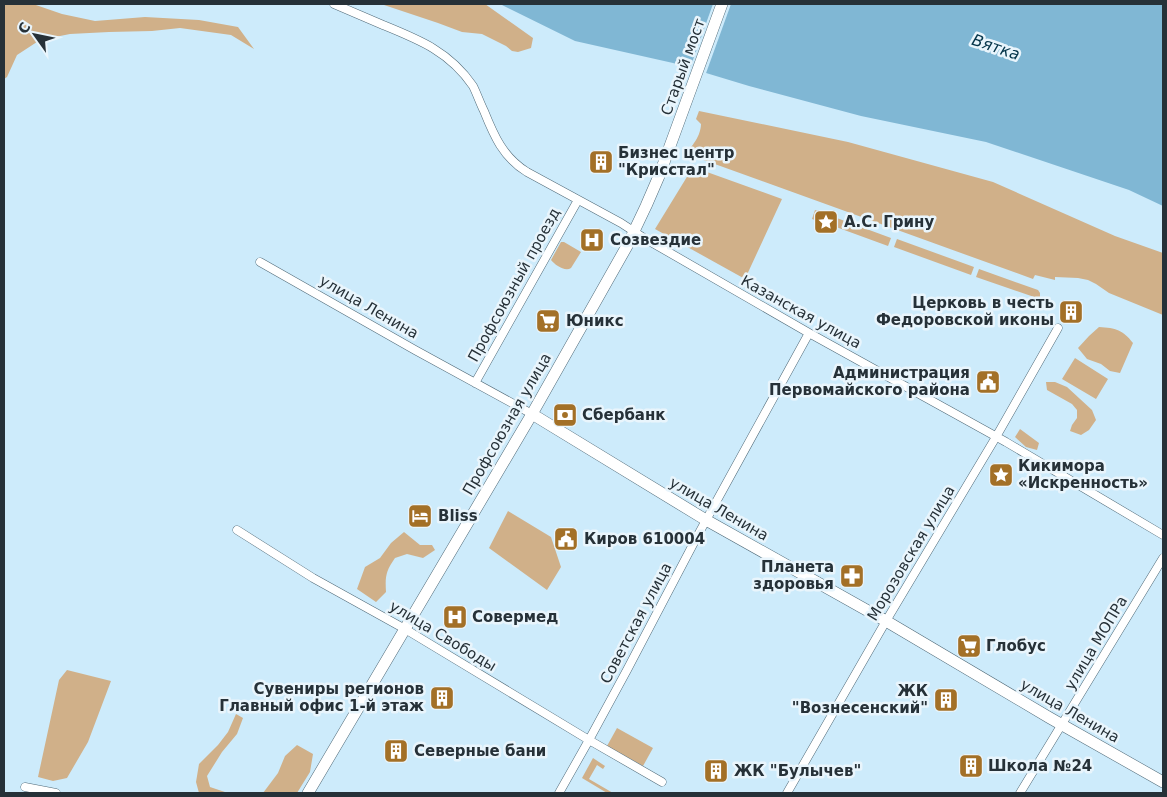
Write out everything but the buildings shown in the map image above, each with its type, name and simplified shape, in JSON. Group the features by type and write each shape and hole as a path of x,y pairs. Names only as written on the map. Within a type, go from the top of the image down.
{"main road":[{"name":"Старый мост","path":"672,141 722,4"},
{"name":"Профсоюзная улица","path":"308,793 532,414 634,232 672,141"},
{"name":"улица Ленина","path":"532,414 706,520 886,621 1163,782"}],"street":[{"name":"Казанская улица","path":"334,4 418,39 448,58 466,76 474,88 490,126 505,154 526,172 996,438 1163,535"},
{"name":"Профсоюзный проезд","path":"475,383 578,200"},
{"name":"улица Ленина","path":"260,262 532,414"},
{"name":"Морозовская улица","path":"787,793 886,621 996,438 1058,328"},
{"name":"Советская улица","path":"559,793 809,333"},
{"name":"улица Свободы","path":"236,530 313,578 405,629 662,782"},
{"name":"улица МОПРа","path":"1020,793 1163,558"},
{"path":"25,787 56,793"}],"shaded area":[{"path":"4,4 33,4 62,14 95,21 145,17 199,20 238,27 254,49 231,35 180,28 70,34 40,40 17,55 7,77 4,79"},
{"path":"381,4 485,4 533,38 531,48 518,52 512,51 482,34 462,32"},
{"path":"699,111 848,142 993,182 1115,236 1163,253 1163,315 1109,293 1088,280 1055,277 1055,280 1035,275 1033,279 687,154 700,131 701,124 696,119"},
{"path":"693,167 782,199 745,279 655,229"},
{"path":"815,210 891,238 888,246 836,227 831,219 827,217 823,218 821,222 812,219"},
{"path":"897,239 974,267 971,275 894,247"},
{"path":"561,242 581,252 569,269 560,267 551,260"},
{"path":"979,269 1038,290 1040,299 976,277"},
{"path":"1099,327 1119,330 1133,343 1120,373 1110,371 1101,364 1087,359 1078,348"},
{"path":"1075,358 1108,379 1096,399 1062,379"},
{"path":"1046,382 1055,382 1067,387 1092,410 1096,420 1089,430 1081,435 1070,431 1077,418 1077,410 1072,404 1047,390"},
{"path":"1020,429 1039,443 1037,450 1026,447 1015,437"},
{"path":"508,511 551,537 561,567 547,590 489,548"},
{"path":"404,532 420,545 432,545 435,550 423,558 407,554 395,558 387,574 386,592 376,602 357,589 365,567 380,558 391,543"},
{"path":"67,670 111,681 88,742 67,778 53,781 38,777 59,680"},
{"path":"236,714 243,718 237,734 222,752 207,776 210,787 228,793 199,793 196,782 199,764 228,732"},
{"path":"617,728 653,748 643,766 607,746"},
{"path":"297,745 313,754 310,772 297,793 263,793 278,773 285,756"},
{"path":"593,758 605,766 603,769 597,765 589,779 613,793 607,793 582,778"}],"water":[{"name":"Вятка","path":"500,4 1163,4 1163,206 1129,190 986,142 861,116 749,86 673,63 575,41"}],"pier":[{"path":"713,4 731,4 705,76 689,71"}],"place":[{"name":"Бизнес центр \"Крисстал\"","path":"601,162"},
{"name":"А.С. Грину","path":"826,222"},
{"name":"Созвездие","path":"592,240"},
{"name":"Церковь в честь Федоровской иконы","path":"1071,312"},
{"name":"Юникс","path":"548,321"},
{"name":"Администрация Первомайского района","path":"988,382"},
{"name":"Сбербанк","path":"565,415"},
{"name":"Кикимора «Искренность»","path":"1001,475"},
{"name":"Bliss","path":"420,516"},
{"name":"Киров 610004","path":"566,539"},
{"name":"Планета здоровья","path":"852,576"},
{"name":"Совермед","path":"455,617"},
{"name":"Глобус","path":"969,646"},
{"name":"Сувениры регионов Главный офис 1-й этаж","path":"442,698"},
{"name":"ЖК \"Вознесенский\"","path":"946,700"},
{"name":"Северные бани","path":"396,751"},
{"name":"Школа №24","path":"971,766"},
{"name":"ЖК \"Булычев\"","path":"716,771"}]}
